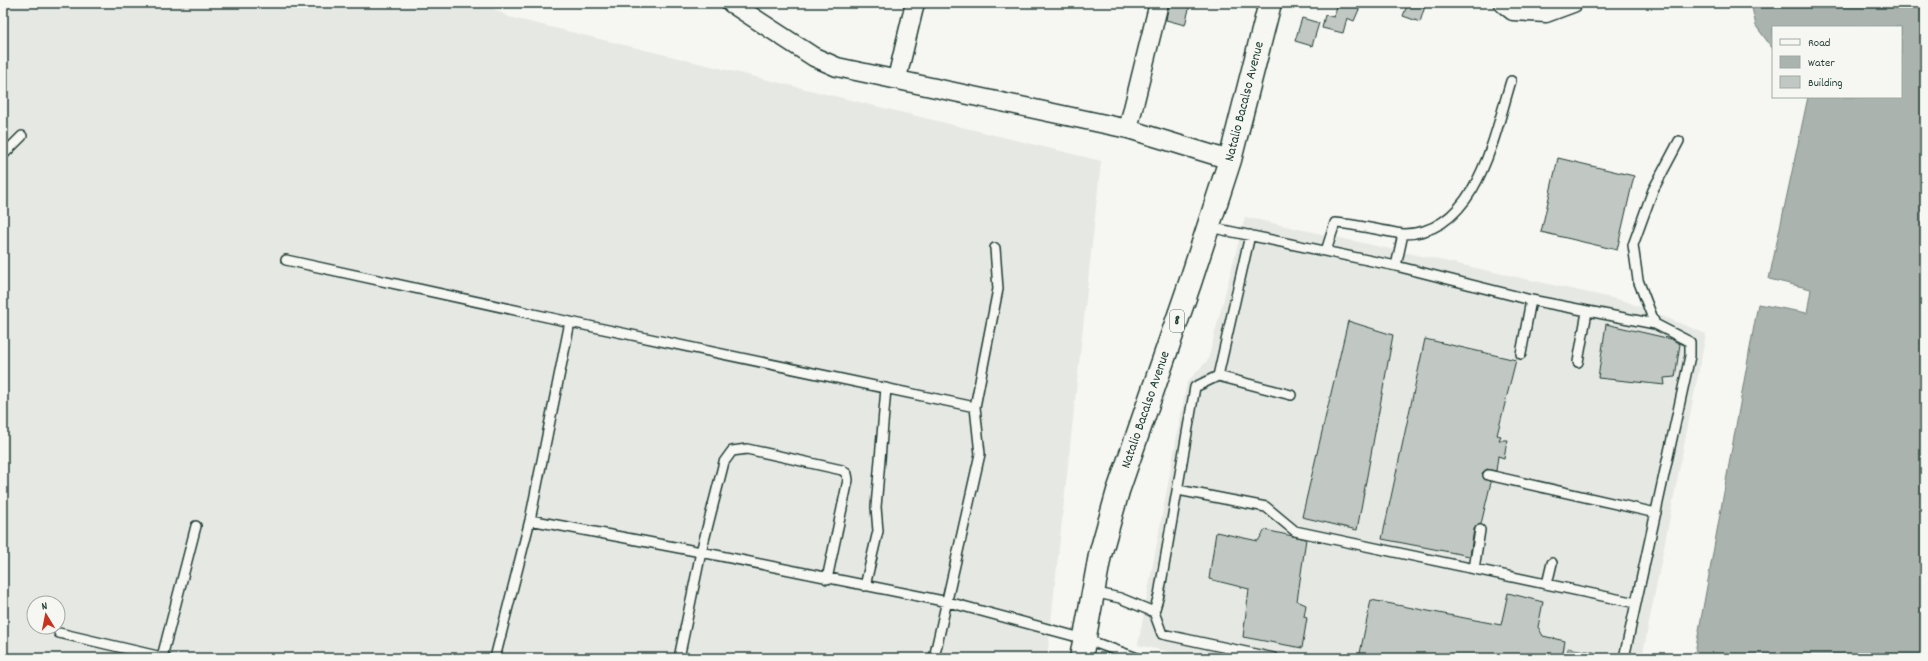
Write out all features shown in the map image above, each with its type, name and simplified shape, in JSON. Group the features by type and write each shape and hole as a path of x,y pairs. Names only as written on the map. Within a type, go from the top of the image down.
{"highway":[{"name":"Natalio Bacalso Avenue","path":"1083,648 1100,555 1118,491 1209,226 1230,160 1270,3"}],"street":[{"path":"731,3 751,18 820,59 837,67 897,78 1128,129 1230,160"},
{"path":"897,78 915,3"},
{"path":"1128,129 1159,3"},
{"path":"1503,3 1513,11 1546,13 1573,3"}],"lane":[{"path":"1326,251 1335,223 1403,234 1427,230 1446,221 1466,200 1485,163 1511,81"},
{"path":"3,155 22,136"},
{"path":"1655,324 1638,280 1633,246 1653,190 1679,141"},
{"path":"1209,226 1396,266 1531,300 1655,324 1690,342 1690,356 1624,658"},
{"path":"1396,266 1403,234"},
{"path":"1218,376 1250,235"},
{"path":"934,658 948,602 980,454 975,406 998,289 995,248"},
{"path":"286,260 570,322 975,406"},
{"path":"1521,354 1531,300"},
{"path":"1578,362 1587,312"},
{"path":"495,658 530,520 570,322"},
{"path":"1274,658 1162,634 1154,612 1159,595 1195,387 1218,376 1291,395"},
{"path":"865,586 878,531 876,507 886,388"},
{"path":"679,658 701,552 724,462 732,451 747,449 842,470 847,474 848,480 826,579"},
{"path":"1488,475 1656,513"},
{"path":"1178,490 1266,507 1295,531 1636,603"},
{"path":"530,520 701,552 826,579 948,602 1083,648 1132,658"},
{"path":"66,635 132,654 164,657 196,526"},
{"path":"1474,569 1480,530"},
{"path":"1546,584 1552,563"},
{"path":"1094,592 1120,598 1154,612"}],"shaded area":[{"path":"3,3 483,3 509,17 1101,161 1047,658 3,658"},
{"path":"1245,217 1625,301 1706,334 1642,658 1198,658 1138,645 1187,382 1208,360"}],"water":[{"path":"1751,3 1925,3 1925,658 1694,658 1758,304 1807,313 1811,289 1769,279 1808,98 1902,98 1902,26 1772,26 1772,48 1756,26"},
{"path":"1568,648 1594,652 1593,658 1566,658"}],"building":[{"path":"1169,3 1190,5 1185,25 1166,20"},
{"path":"1338,3 1349,3 1360,7 1354,21 1347,18 1343,33 1322,28 1325,15 1334,17"},
{"path":"1408,3 1426,3 1420,22 1403,16"},
{"path":"1302,18 1319,23 1312,46 1295,41"},
{"path":"1558,158 1634,176 1617,250 1541,232"},
{"path":"1348,321 1393,335 1357,530 1302,517"},
{"path":"1606,324 1671,339 1680,344 1675,377 1664,378 1665,385 1598,378"},
{"path":"1425,339 1516,360 1497,435 1501,436 1499,440 1507,440 1504,458 1498,456 1496,471 1487,469 1482,473 1484,479 1491,482 1481,524 1477,525 1474,529 1470,556 1382,539"},
{"path":"1265,530 1306,539 1297,601 1306,605 1304,617 1307,618 1302,648 1243,637 1249,589 1209,579 1216,532 1258,541"},
{"path":"1508,593 1543,602 1538,627 1543,636 1565,641 1562,658 1359,658 1371,600 1501,625"}]}
